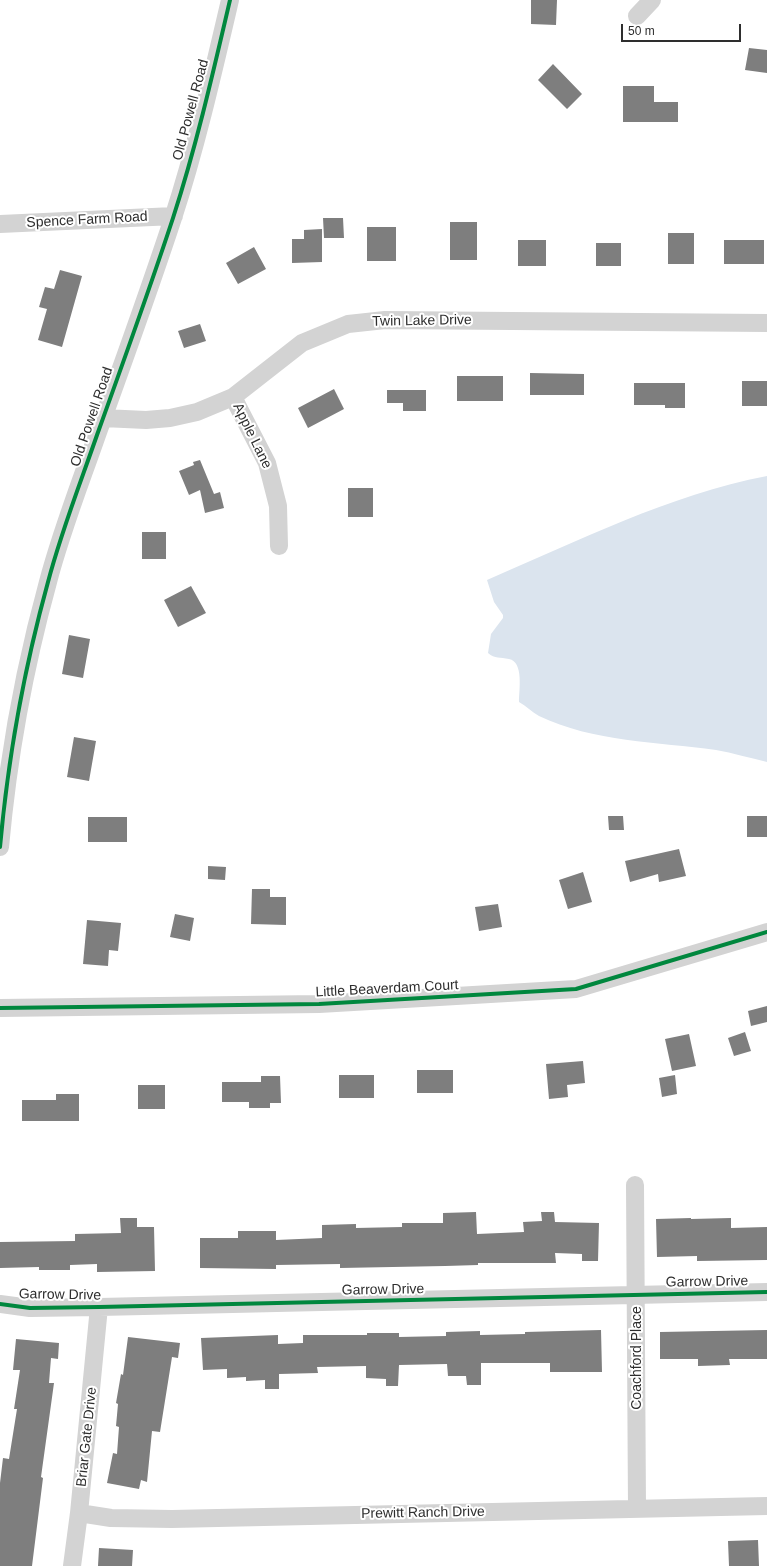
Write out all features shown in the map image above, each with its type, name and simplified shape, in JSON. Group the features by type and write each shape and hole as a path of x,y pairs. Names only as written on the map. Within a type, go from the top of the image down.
{"street":[{"name":"Old Powell Road","path":"0,847 10,764 37,622 48,580 174,216 206,99 230,0"},
{"path":"637,16 652,0"},
{"name":"Spence Farm Road","path":"0,224 174,216"},
{"name":"Twin Lake Drive","path":"103,418 146,420 170,418 197,412 233,397 302,343 348,324 385,320 767,323"},
{"name":"Apple Lane","path":"233,397 267,463 278,506 279,546"},
{"name":"Little Beaverdam Court","path":"0,1008 319,1004 576,989 767,932"},
{"name":"Coachford Place","path":"635,1185 637,1508"},
{"name":"Garrow Drive","path":"0,1304 30,1308 100,1307 767,1292"},
{"name":"Briar Gate Drive","path":"72,1566 79,1513 100,1307"},
{"name":"Prewitt Ranch Drive","path":"79,1513 111,1518 172,1519 767,1506"}],"shaded area":[{"path":"767,476 767,762 716,750 626,740 581,731 560,725 539,716 519,702 520,677 517,665 514,661 495,657 488,653 491,634 503,618 503,615 494,602 487,580 624,520 659,507 731,484"}],"building":[{"path":"531,0 557,0 556,25 531,24"},
{"path":"749,48 767,50 767,73 745,70"},
{"path":"553,64 582,94 567,109 538,80"},
{"path":"623,86 654,86 654,102 678,102 678,122 623,122"},
{"path":"323,218 343,218 344,238 324,238"},
{"path":"450,222 477,222 477,260 450,260"},
{"path":"367,227 396,227 396,261 367,261"},
{"path":"322,229 322,262 292,263 292,239 304,239 304,230"},
{"path":"668,233 694,233 694,264 668,264"},
{"path":"518,240 546,240 546,266 518,266"},
{"path":"724,240 764,240 764,264 724,264"},
{"path":"596,243 621,243 621,266 596,266"},
{"path":"254,247 266,269 238,284 226,263"},
{"path":"60,270 82,276 62,347 38,340 47,309 39,307 45,287 54,289"},
{"path":"200,324 206,341 184,348 178,331"},
{"path":"530,373 584,374 584,395 530,395"},
{"path":"457,376 503,376 503,401 457,401"},
{"path":"742,381 767,381 767,406 742,406"},
{"path":"634,383 685,383 685,408 665,408 665,405 634,405"},
{"path":"334,389 344,409 308,428 298,408"},
{"path":"387,390 426,390 426,411 403,411 403,403 387,403"},
{"path":"200,460 214,494 220,492 224,508 205,513 200,490 189,495 179,471 194,465 193,462"},
{"path":"348,488 373,488 373,517 348,517"},
{"path":"142,532 166,532 166,559 142,559"},
{"path":"191,586 206,613 178,627 164,600"},
{"path":"69,635 90,639 83,678 62,674"},
{"path":"74,737 96,741 89,781 67,777"},
{"path":"608,816 623,816 624,830 609,830"},
{"path":"747,816 767,816 767,837 747,837"},
{"path":"88,817 127,817 127,842 88,842"},
{"path":"679,849 686,876 659,882 658,874 630,882 625,861"},
{"path":"208,866 226,867 225,880 208,879"},
{"path":"583,872 592,902 568,909 559,880"},
{"path":"252,889 270,889 270,897 286,897 286,925 251,924"},
{"path":"498,904 502,927 479,931 475,907"},
{"path":"175,914 194,918 190,941 170,937"},
{"path":"87,920 121,923 118,951 109,950 108,966 83,964"},
{"path":"767,1006 767,1022 751,1026 748,1011"},
{"path":"745,1032 751,1051 734,1056 728,1038"},
{"path":"689,1034 696,1066 672,1071 665,1039"},
{"path":"583,1061 585,1083 567,1085 568,1097 549,1099 546,1064"},
{"path":"417,1070 453,1070 453,1093 417,1093"},
{"path":"339,1075 374,1075 374,1098 339,1098"},
{"path":"675,1075 677,1094 662,1097 659,1078"},
{"path":"261,1076 280,1076 281,1103 270,1103 270,1108 249,1108 249,1102 222,1102 222,1082 261,1082"},
{"path":"138,1085 165,1085 165,1109 138,1109"},
{"path":"56,1094 79,1094 79,1121 22,1121 22,1100 56,1100"},
{"path":"476,1212 477,1234 524,1232 523,1222 542,1221 541,1212 554,1212 555,1222 599,1223 598,1261 582,1261 582,1254 555,1253 556,1263 478,1263 478,1265 340,1268 340,1264 276,1265 276,1269 200,1268 200,1238 238,1238 238,1231 276,1231 276,1240 322,1238 322,1225 356,1224 356,1228 402,1227 402,1223 443,1223 443,1213"},
{"path":"120,1218 137,1218 137,1227 154,1227 155,1271 97,1272 97,1264 70,1265 70,1270 39,1270 39,1267 0,1268 0,1242 75,1241 75,1234 121,1233"},
{"path":"731,1218 731,1228 767,1227 767,1260 697,1261 697,1256 657,1257 656,1219"},
{"path":"601,1330 602,1372 550,1372 550,1363 481,1363 481,1385 467,1385 466,1376 448,1376 447,1364 399,1365 398,1386 386,1386 386,1379 366,1378 366,1366 317,1367 318,1373 279,1374 279,1389 265,1389 265,1380 246,1381 246,1377 227,1378 227,1369 203,1370 201,1338 278,1335 278,1344 303,1343 303,1335 367,1335 367,1333 399,1333 399,1337 446,1336 446,1332 480,1331 480,1335"},
{"path":"767,1330 767,1359 729,1359 730,1365 698,1366 698,1359 660,1359 660,1332"},
{"path":"128,1337 180,1343 178,1358 172,1357 160,1432 152,1431 147,1482 141,1480 139,1489 107,1483 113,1453 117,1454 119,1427 116,1426 118,1404 116,1403 121,1374 123,1375"},
{"path":"16,1339 59,1343 58,1359 51,1358 49,1383 54,1383 41,1477 43,1478 32,1566 0,1566 0,1483 3,1458 9,1459 17,1409 14,1409 20,1370 13,1370"},
{"path":"758,1540 759,1566 729,1566 728,1541"},
{"path":"99,1548 133,1550 132,1566 98,1566"}],"cycle path":[{"path":"0,847 12,747 24,681 39,615 71,508 155,273 173,218 197,137 230,0"},
{"path":"0,1008 319,1004 576,989 767,932"},
{"path":"0,1304 30,1308 99,1307 767,1292"}]}
